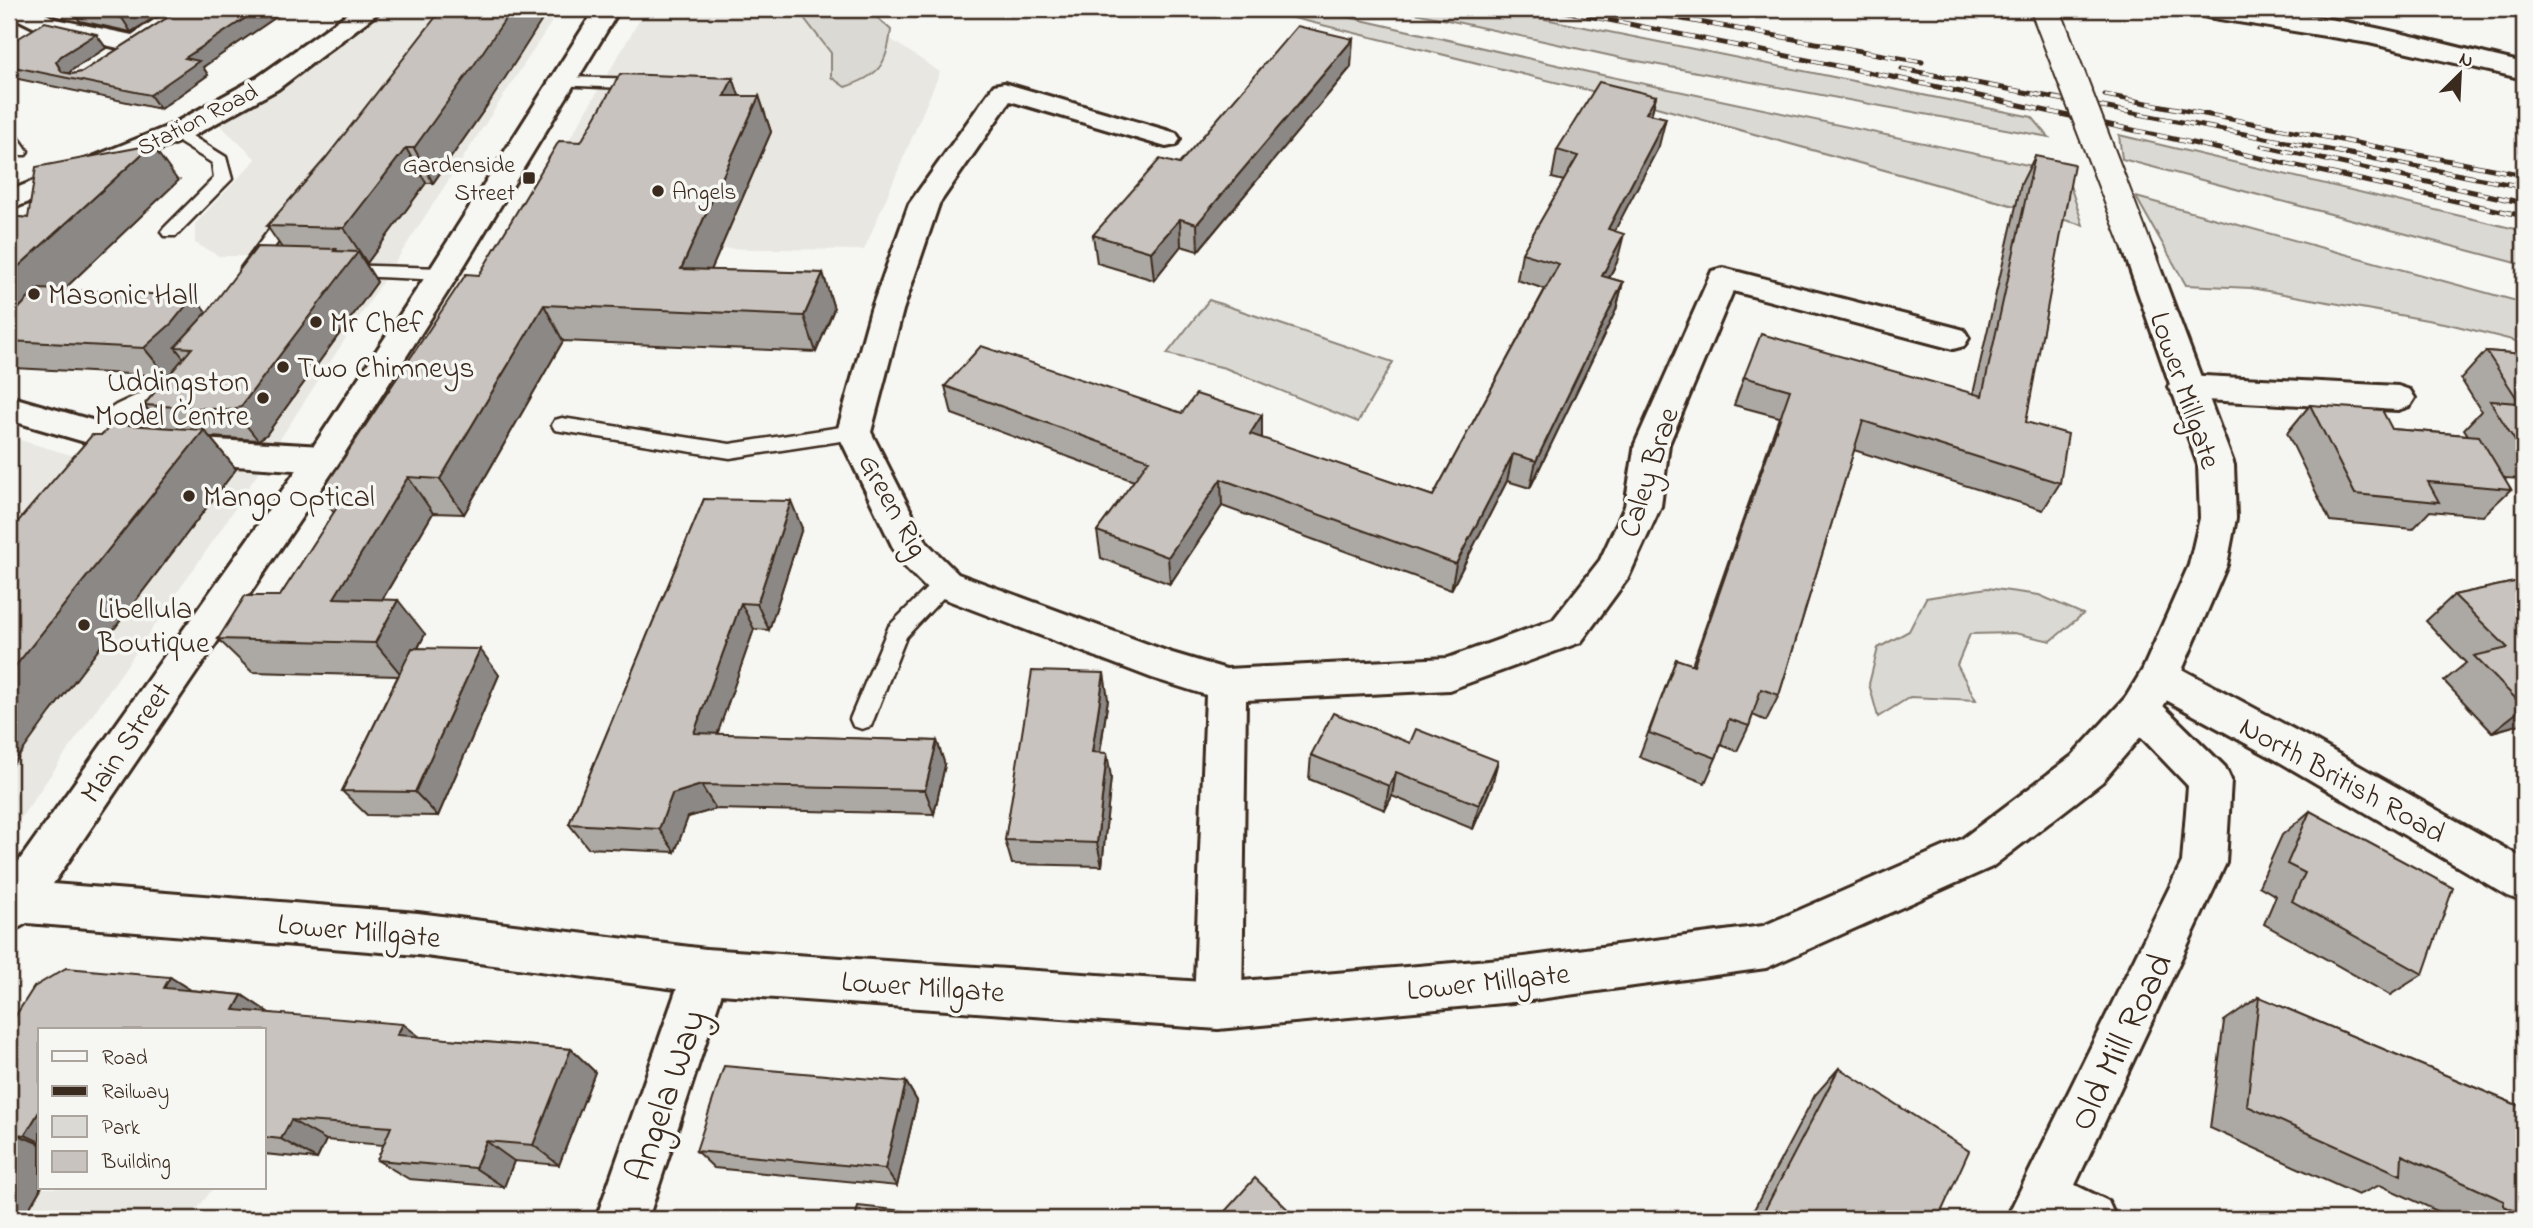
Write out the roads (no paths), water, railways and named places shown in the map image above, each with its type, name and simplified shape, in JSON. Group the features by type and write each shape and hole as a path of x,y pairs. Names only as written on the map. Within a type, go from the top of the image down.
{"street":[{"path":"17,9 48,25 136,44"},
{"name":"Station Road","path":"9,201 181,131 268,83 370,9"},
{"name":"Main Street","path":"13,907 323,459 443,274 607,9"},
{"name":"Lower Millgate","path":"13,907 418,934 706,971 1218,1006 1524,979 1766,947 1977,853 2087,769 2150,693 2208,565 2218,517 2216,465 2185,387 2139,252 2045,9"},
{"path":"2207,9 2370,35 2524,71"},
{"path":"104,64 188,10"},
{"name":"Green Rig","path":"1166,139 1004,91 924,204 887,310 854,432 913,552 945,584 1166,667 1226,685"},
{"name":"Caley Brae","path":"1226,685 1449,674 1567,631 1615,568 1643,506 1652,444 1723,278 1953,338"},
{"path":"2185,387 2398,398"},
{"path":"9,408 147,448 323,459"},
{"path":"1218,1006 1226,685"},
{"name":"Old Mill Road","path":"2038,1208 2204,863 2210,780 2150,693"},
{"name":"North British Road","path":"2150,693 2293,749 2524,882"},
{"name":"Angela Way","path":"622,1219 706,971"},
{"path":"2038,1208 2090,1219"}],"lane":[{"path":"563,82 666,85"},
{"path":"170,232 223,179 220,160 186,139 181,131"},
{"path":"9,137 20,151"},
{"path":"254,291 271,269 250,268 303,197"},
{"path":"324,271 443,274"},
{"path":"90,432 123,411 169,388 186,373"},
{"path":"562,425 730,451 854,432"},
{"path":"862,719 897,632 945,584"}],"railway":[{"path":"1554,9 1897,78 2524,216"},
{"path":"1626,9 1922,62"},
{"path":"1902,69 2524,187"},
{"path":"2105,95 2524,175"},
{"path":"2262,146 2524,203"}],"place":[{"name":"Gardenside Street","path":"529,178"},
{"name":"Angels","path":"658,191"},
{"name":"Masonic Hall","path":"34,294"},
{"name":"Mr Chef","path":"316,322"},
{"name":"Two Chimneys","path":"283,367"},
{"name":"Uddingston Model Centre","path":"263,398"},
{"name":"Mango Optical","path":"189,496"},
{"name":"Libellula Boutique","path":"84,625"}]}
